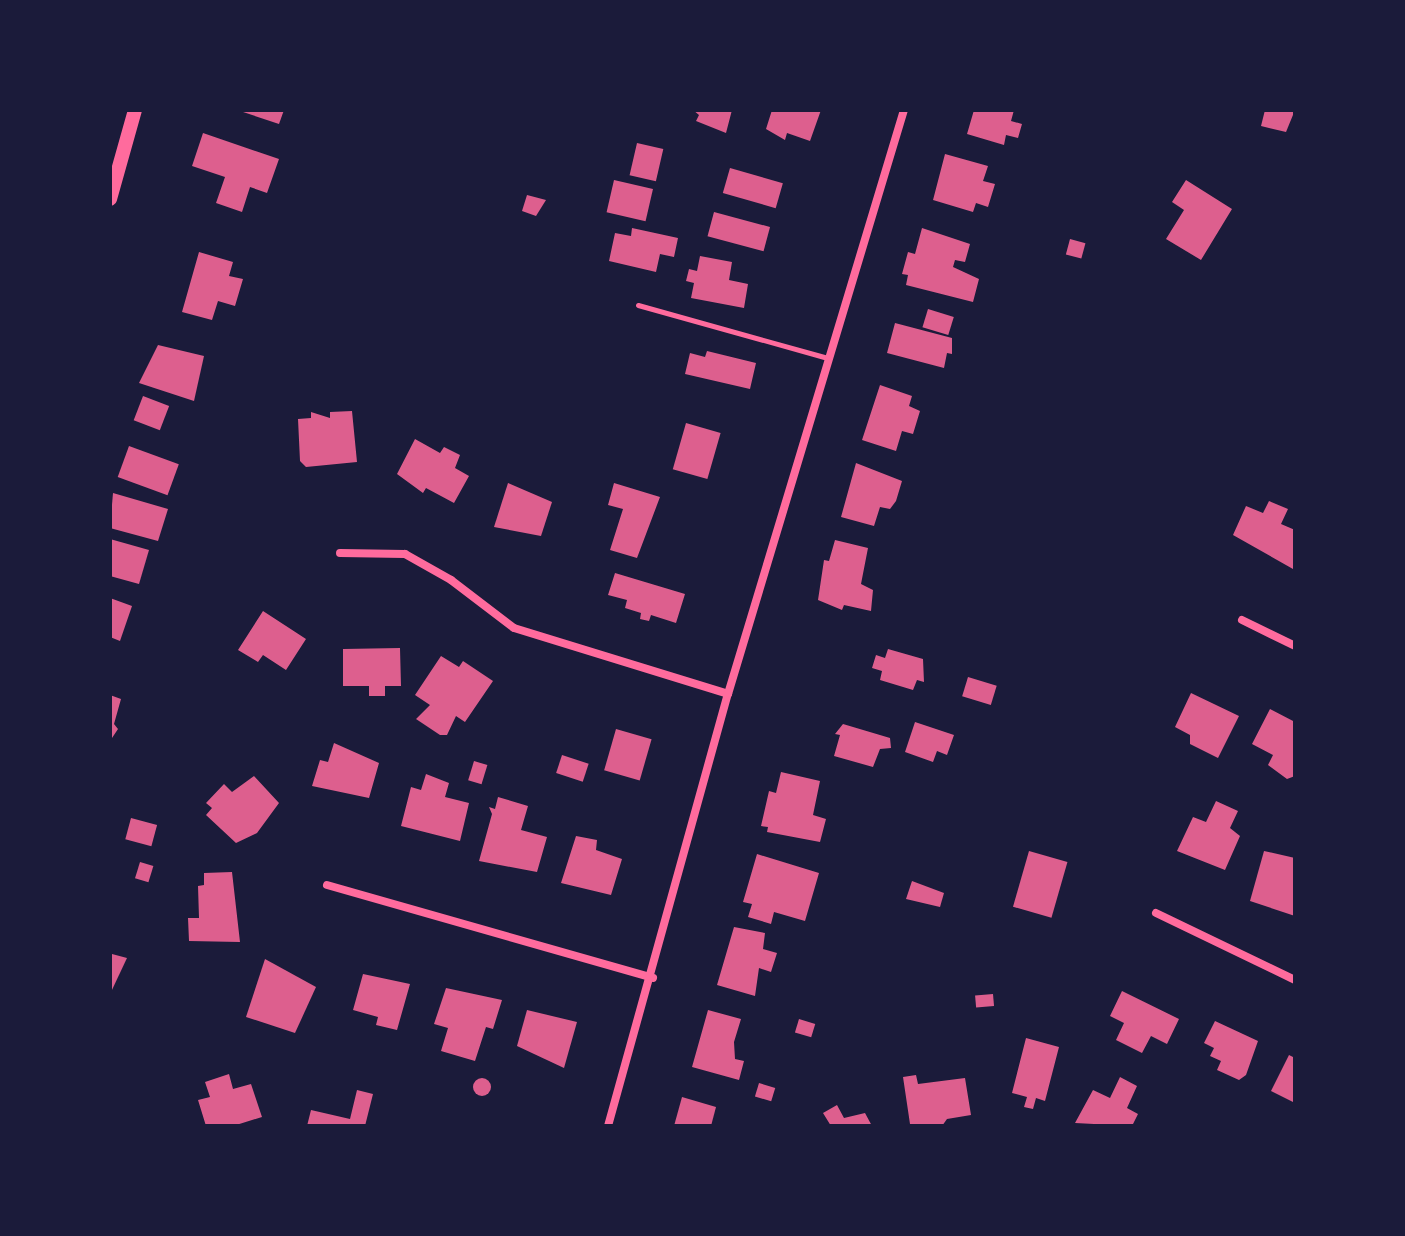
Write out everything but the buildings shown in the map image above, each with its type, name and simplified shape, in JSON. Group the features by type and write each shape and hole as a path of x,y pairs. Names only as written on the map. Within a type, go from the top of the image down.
{"street":[{"path":"110,199 135,110"},
{"path":"608,1126 653,978 728,694 904,110"},
{"path":"340,553 405,554 451,580 514,628 728,694"},
{"path":"1242,620 1295,646"},
{"path":"327,885 653,978"},
{"path":"1156,913 1295,980"}],"lane":[{"path":"638,305 828,358"}]}
